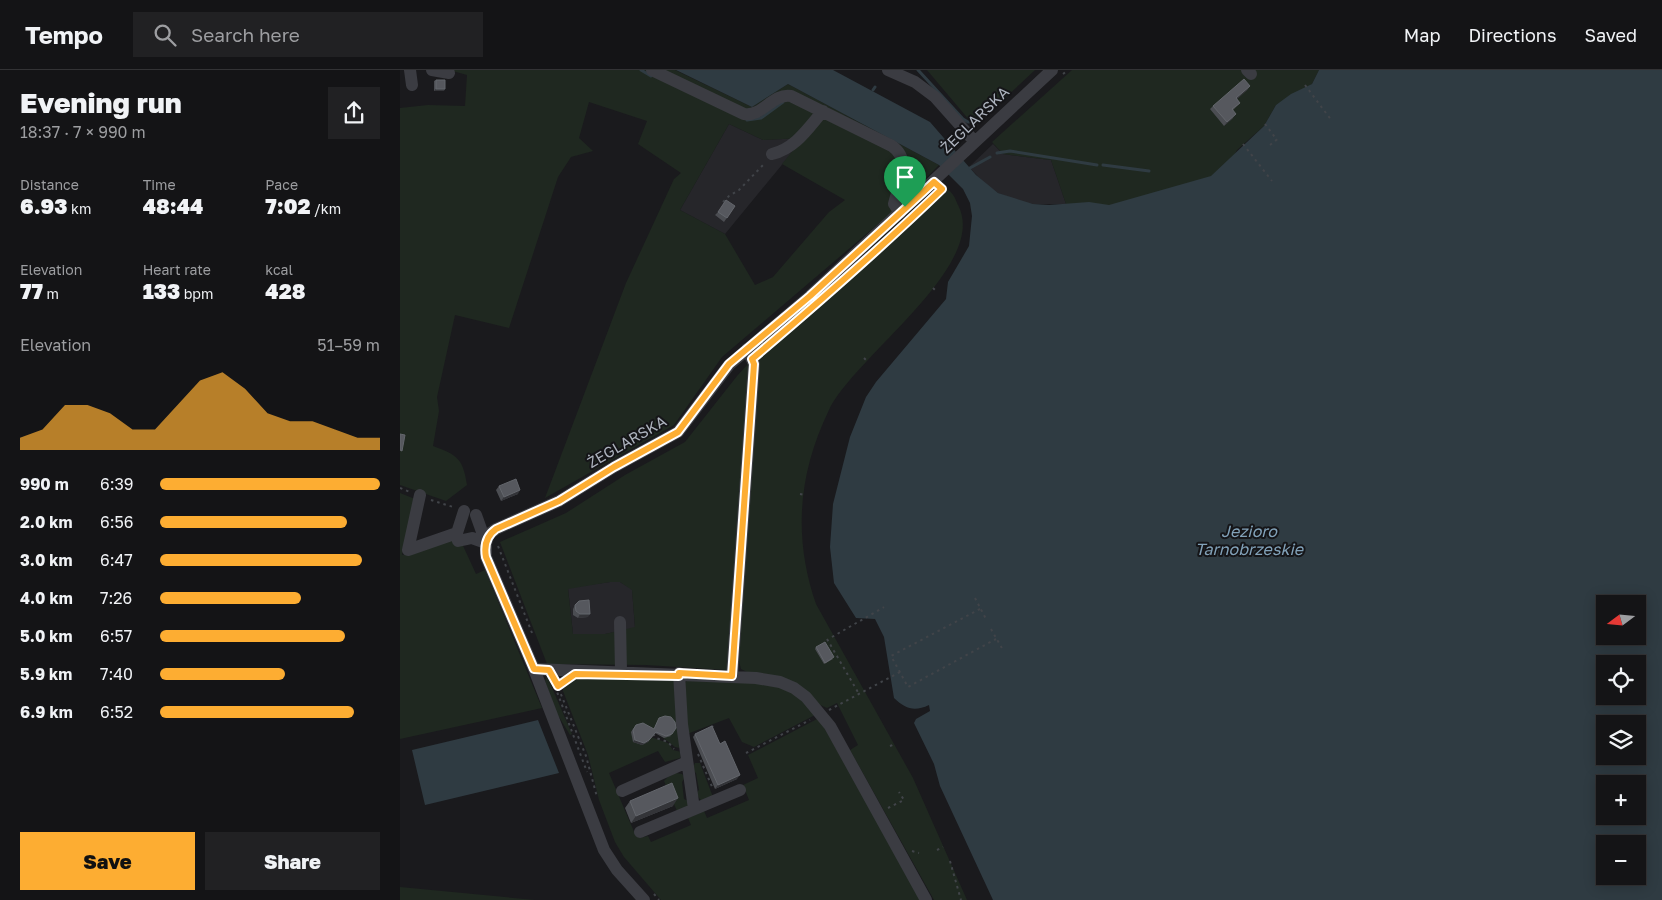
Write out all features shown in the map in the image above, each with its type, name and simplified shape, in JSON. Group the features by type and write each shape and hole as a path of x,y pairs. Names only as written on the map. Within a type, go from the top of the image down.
{"street":[{"path":"410,70 412,85"},
{"path":"432,70 449,73"},
{"path":"652,70 744,114 755,114 777,98 786,95 823,111 901,152 904,159 903,167 894,204 904,217"},
{"path":"888,70 915,82 935,97 971,146"},
{"name":"ŻEGLARSKA","path":"492,542 490,534 496,529 559,501 614,467 678,432 717,379 747,349 904,217 971,146 1052,70"},
{"path":"772,154 789,148 823,111"},
{"path":"732,676 754,364 747,349"},
{"path":"420,495 408,550 457,533 464,511"},
{"path":"476,515 492,542"},
{"path":"458,541 472,538 492,542"},
{"path":"492,542 486,557 534,669 604,850 617,870 649,896"},
{"path":"620,622 621,672"},
{"path":"534,669 732,676 780,682 806,697 847,754 926,900"},
{"path":"679,673 687,762 694,809"},
{"path":"622,791 687,762"},
{"path":"640,832 740,790"}],"path":[{"path":"1305,85 1332,121"},
{"path":"1265,124 1276,140"},
{"path":"1270,145 1280,137"},
{"path":"1242,144 1272,181"},
{"path":"723,202 753,177 772,154"},
{"path":"890,238 904,217"},
{"path":"932,288 937,292"},
{"path":"864,358 868,362"},
{"path":"400,488 464,511"},
{"path":"800,494 805,495"},
{"path":"492,542 498,546 535,640"},
{"path":"974,598 986,619"},
{"path":"832,637 884,606"},
{"path":"980,608 891,656 908,687 996,639"},
{"path":"990,629 1002,650"},
{"path":"827,640 859,694"},
{"path":"549,670 558,686"},
{"path":"746,753 900,672"},
{"path":"564,680 558,686 557,692 582,755 596,800"},
{"path":"708,728 716,725"},
{"path":"651,730 656,738 668,742 674,749 679,750"},
{"path":"890,746 895,744"},
{"path":"697,751 718,799"},
{"path":"879,812 904,800 899,792"},
{"path":"937,850 943,847"},
{"path":"950,862 961,900"},
{"path":"649,896 655,900"},
{"path":"649,896 659,900"}],"shaded area":[{"path":"449,70 675,70 752,107 788,84 939,165 891,213 722,357 674,425 545,498 626,283 674,179 681,173 638,144 647,121 589,102 579,138 593,151 571,157 558,177 509,328 455,315 437,397 439,411 433,446 454,455 458,459 464,469 467,485 446,501 400,485 400,108 428,105 465,106 467,75","holes":["729,124 763,140 803,138 782,164 845,200 829,212 773,277 755,285 725,234 680,210"]},
{"path":"927,70 1035,70 976,123 970,121"},
{"path":"1072,70 1319,70 1312,84 1276,105 1264,126 1237,150 1207,208 1066,204 1051,160 1003,154 992,142"},
{"path":"729,124 763,140 804,138 725,234 680,210"},
{"path":"993,144 1003,154 1051,160 1066,204 1022,202 998,193 984,183 969,167"},
{"path":"945,188 952,193 957,202 963,229 955,255 938,282 915,310 843,388 829,410 811,458 805,482 802,530 804,554 816,604 913,778 967,900 934,900 850,750 858,745 837,703 827,708 741,669 739,661 758,358 873,257"},
{"path":"749,363 727,670 646,665 547,664 500,542 566,513 625,475 685,442","holes":["620,582 632,590 635,627 605,634 573,634 568,589"]},
{"path":"400,493 415,499 402,555 459,537 476,574 485,570 542,708 400,739"},
{"path":"620,582 632,589 635,628 605,634 573,634 568,588"},
{"path":"547,676 572,734 570,735 556,712 545,681"},
{"path":"575,678 676,681 680,748 675,747 653,730 651,737 668,743 673,750 681,752 680,758 665,762 658,751 609,773 635,834 639,838 648,836 651,842 691,825 688,818 704,811 707,818 749,800 743,785 758,778 748,755 817,719 820,720 922,900 661,900 624,857 615,842 599,800 588,755 563,691 563,688"},
{"path":"688,680 769,684 795,693 815,715 754,747 742,742 729,718 687,734 685,683"},
{"path":"695,763 700,763 713,797 701,801 696,793 699,790 696,773 692,770"},
{"path":"676,773 682,774 685,777 682,782 684,799 688,801 688,807 677,811 664,781"},
{"path":"400,887 535,900 400,900"}],"water":[{"name":"Jezioro Tarnobrzeskie","path":"676,70 833,70 930,122 976,175 998,193 1033,204 1049,205 1089,202 1109,205 1211,176 1264,126 1276,105 1291,94 1312,84 1319,70 1662,70 1662,900 993,900 940,786 934,764 914,723 916,719 930,711 929,705 914,709 902,705 894,698 884,637 875,619 856,618 834,583 830,547 833,504 850,437 866,397 876,382 946,299 948,282 969,246 972,216 970,203 963,189 939,165 788,84 752,107"},
{"path":"538,720 559,773 425,805 412,750"}],"building":[{"path":"1244,79 1250,86 1236,98 1240,103 1232,109 1236,114 1227,122 1213,106"},
{"path":"436,80 445,80 445,89 436,89"},
{"path":"726,200 735,206 727,218 718,212"},
{"path":"400,434 405,435 402,451 400,450"},
{"path":"516,479 520,490 504,497 499,486"},
{"path":"589,600 590,614 580,614 576,611 575,605 579,601"},
{"path":"825,642 834,657 825,663 816,647"},
{"path":"671,717 675,722 676,728 672,734 666,736 656,732 644,743 635,740 633,730 636,725 643,723 654,729 659,718"},
{"path":"712,726 720,744 725,741 740,775 718,785 695,734"},
{"path":"672,783 678,798 636,816 630,801"}],"waterway":[{"path":"641,70 651,76"},
{"path":"918,70 963,119 968,122 976,121"},
{"path":"747,120 761,118 783,102"},
{"path":"997,153 1010,151 1097,165"},
{"path":"970,168 990,157"},
{"path":"1103,165 1149,171"}],"route":[{"path":"934,182 942,189 839,285 752,359 754,364 732,676 679,673 679,676 575,674 568,677 558,686 549,670 534,669 486,557 485,548 490,534 496,529 559,501 614,467 678,432 729,364 810,296 900,214 905,207 934,182"}]}
